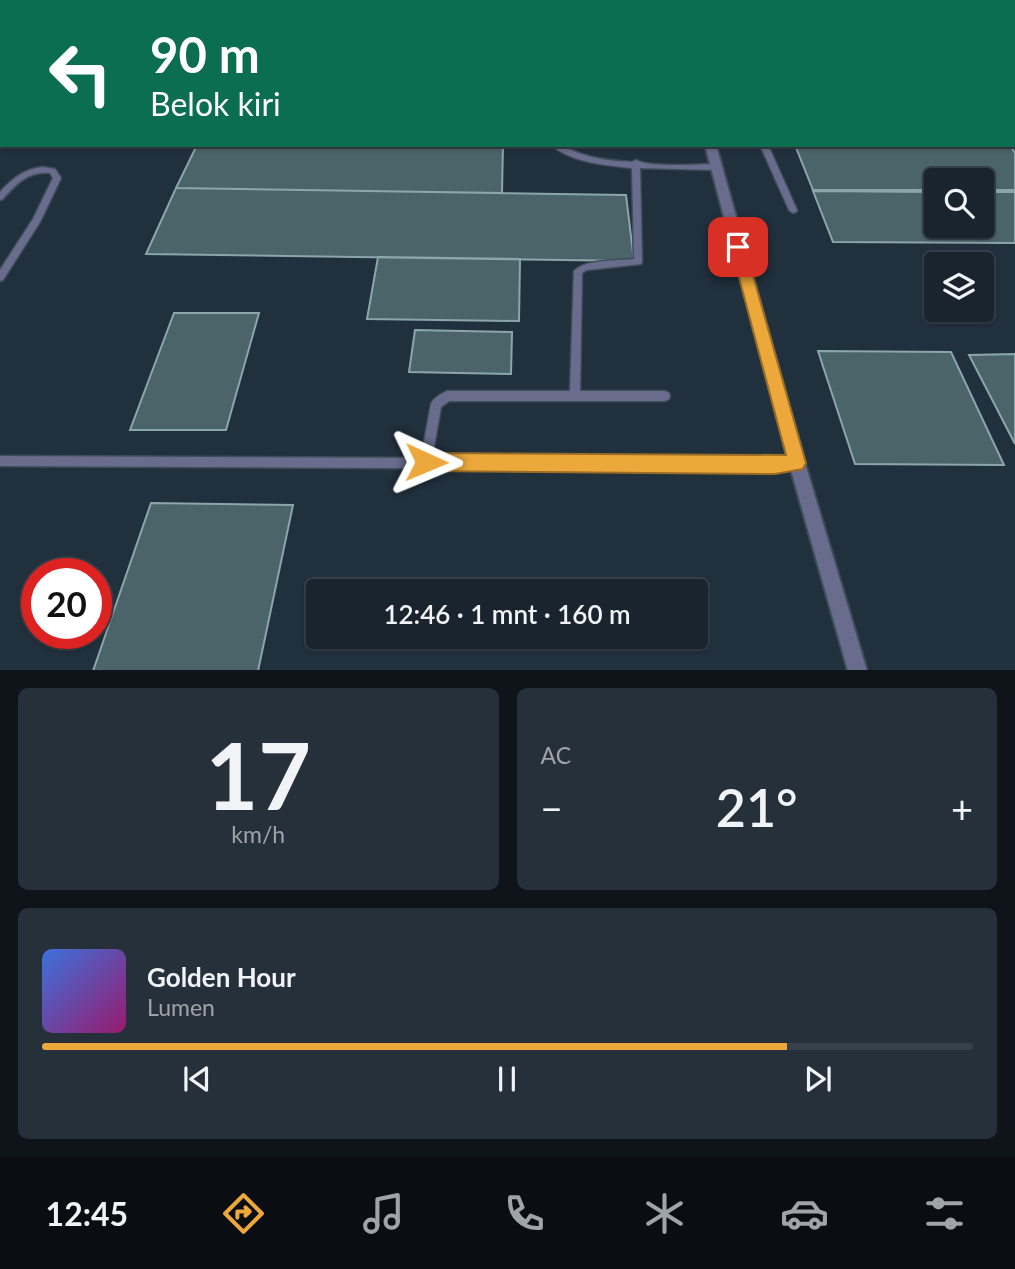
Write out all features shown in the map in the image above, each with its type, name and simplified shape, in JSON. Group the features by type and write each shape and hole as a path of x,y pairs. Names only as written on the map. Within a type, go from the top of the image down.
{"street":[{"path":"711,147 797,463 858,670"}],"lane":[{"path":"557,147 564,153 587,161 716,167"},
{"path":"765,147 793,210"},
{"path":"575,396 578,271 585,267 638,262 636,163"},
{"path":"0,197 20,175 33,170 52,171 57,178 37,220 0,277"},
{"path":"426,462 436,404 447,396 665,396"},
{"path":"0,461 797,463"}],"building":[{"path":"196,147 503,147 502,193 176,188"},
{"path":"796,147 1011,147 1015,153 1015,190 994,190 994,168 924,168 924,190 813,190"},
{"path":"176,188 626,195 634,261 146,254"},
{"path":"813,191 924,192 924,238 994,238 994,192 1015,192 1015,243 833,242"},
{"path":"378,257 520,259 519,321 367,319"},
{"path":"174,313 259,313 226,430 130,430"},
{"path":"415,330 512,332 511,374 409,372"},
{"path":"818,351 951,352 1004,465 855,464"},
{"path":"1015,354 1015,444 969,355"},
{"path":"151,503 293,505 258,670 93,670 101,649 112,649 112,616"}],"route":[{"path":"426,462 797,463 738,247"}]}
